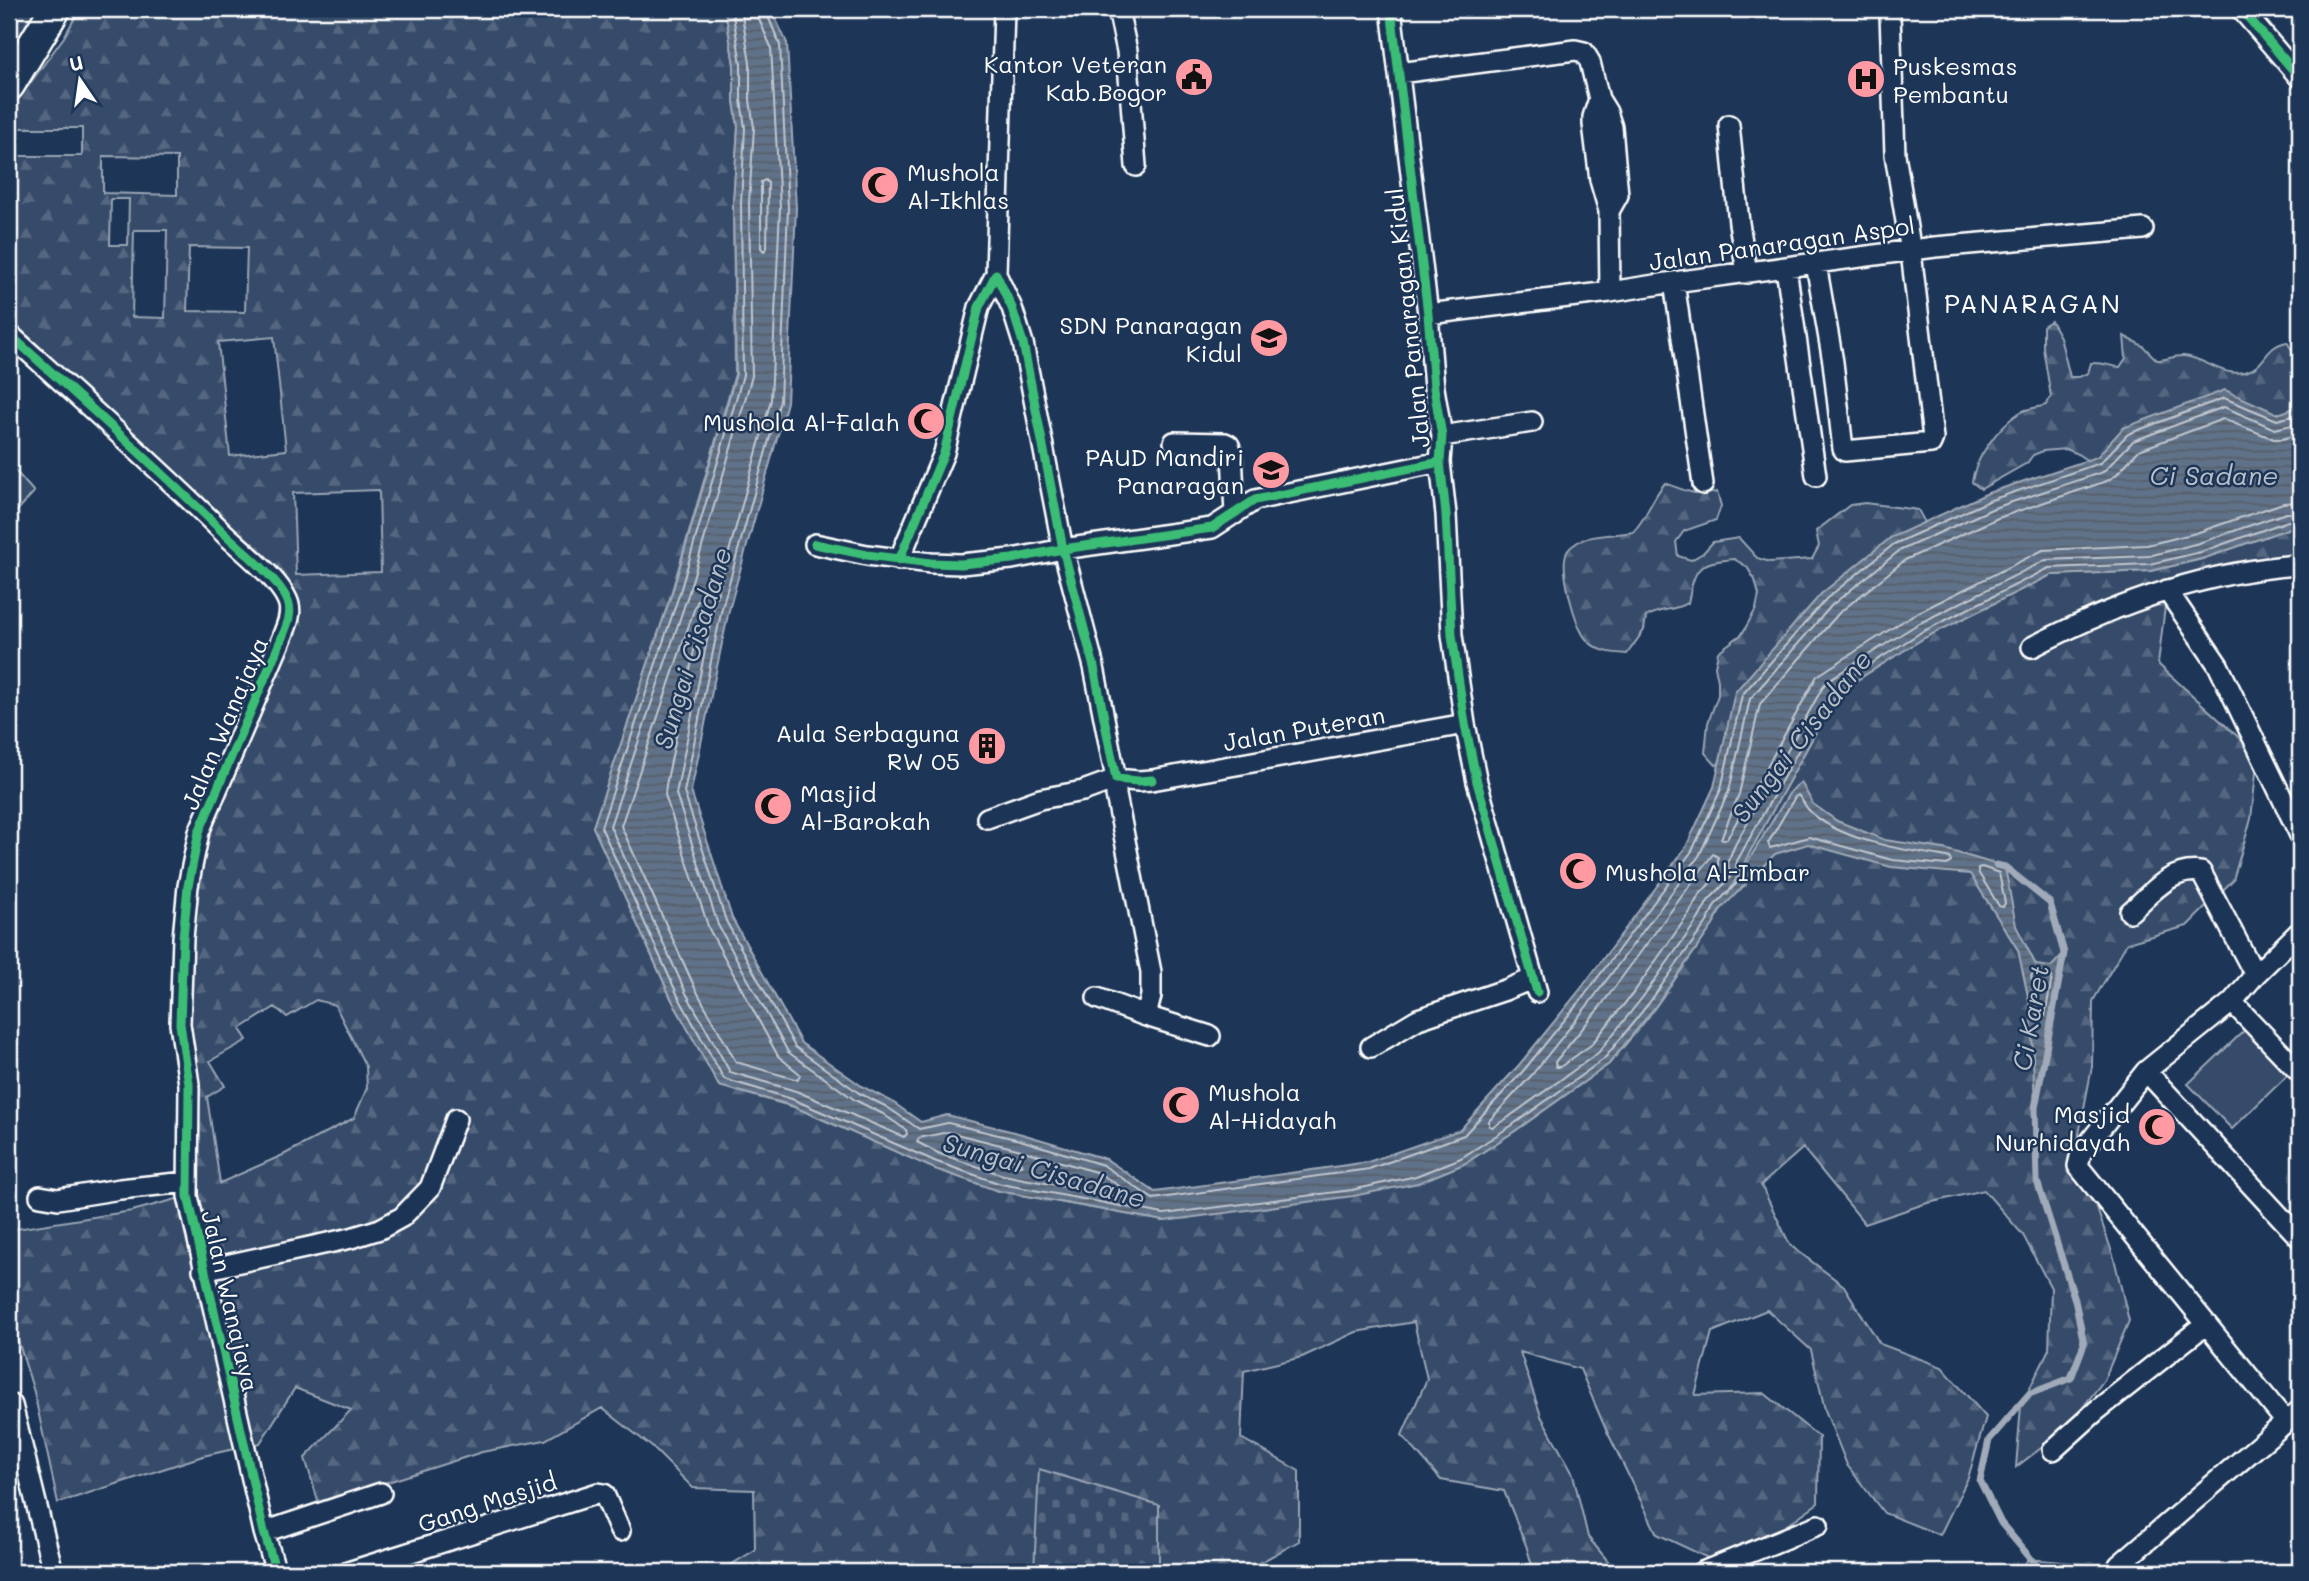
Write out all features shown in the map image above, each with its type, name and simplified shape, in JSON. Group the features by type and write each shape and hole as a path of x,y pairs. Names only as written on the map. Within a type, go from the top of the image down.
{"main road":[{"path":"9,85 55,9"}],"street":[{"path":"900,560 944,453 979,307 996,274 1004,9"},
{"path":"1118,9 1127,51 1136,166"},
{"name":"Jalan Panaragan Kidul","path":"1371,1047 1418,1019 1505,990 1534,985 1477,782 1465,724 1452,635 1446,513 1440,462 1442,436 1434,387 1428,314 1391,9"},
{"path":"2241,9 2300,78"},
{"path":"1816,264 1833,362 1843,449 1931,443 1933,438 1910,252 1895,154 1890,14"},
{"path":"1399,73 1575,50 1584,52 1590,62 1599,99 1612,127 1618,195 1609,211 1610,292"},
{"path":"1729,125 1747,272"},
{"name":"Jalan Panaragan Aspol","path":"1428,314 1935,247 2143,229"},
{"path":"1786,268 1816,476"},
{"path":"996,274 1012,308 1023,343 1063,549 1094,667 1151,972 1151,996 1146,1016"},
{"path":"1674,282 1703,484"},
{"name":"Jalan Wanajaya","path":"9,334 173,483 282,588 289,604 290,617 281,640 199,831 188,886 180,1024 189,1084 188,1196 264,1532 276,1572"},
{"path":"1442,436 1532,422"},
{"path":"1174,442 1228,445 1231,453 1235,514"},
{"path":"815,544 900,560 961,564 1012,559 1212,528 1255,500 1440,462"},
{"path":"2032,647 2112,609 2167,590 2226,576 2299,569"},
{"path":"2167,590 2218,665 2300,835"},
{"name":"Jalan Puteran","path":"1116,779 1152,780 1465,724"},
{"path":"987,818 1040,799 1083,790 1116,779"},
{"path":"2130,912 2174,874 2201,872 2255,975"},
{"path":"2119,1565 2293,1416 2206,1324 2078,1166 2081,1153 2146,1071 2232,1002 2255,975 2300,932"},
{"path":"1097,998 1210,1036"},
{"path":"2232,1002 2300,1073"},
{"path":"2146,1071 2300,1238"},
{"path":"203,1269 351,1238 380,1229 402,1217 430,1188 456,1119"},
{"path":"40,1196 58,1199 187,1182"},
{"path":"2053,1450 2096,1411 2206,1324"},
{"path":"12,1405 53,1572"},
{"path":"264,1532 381,1493"},
{"name":"Gang Masjid","path":"348,1572 597,1493 604,1494 620,1531"},
{"path":"1702,1572 1818,1525"}],"green space":[{"path":"9,9 55,9 9,85"},
{"path":"80,9 725,9 734,65 734,101 738,127 733,203 735,374 669,601 593,827 672,1000 719,1086 794,1107 939,1170 999,1191 1164,1221 1464,1164 1609,1064 1647,1019 1713,925 1753,845 1838,692 1924,638 2051,575 2151,571 2202,559 2290,528 2300,528 2300,565 2167,590 2158,664 2258,755 2251,819 2233,880 2187,926 2127,943 2093,1001 2092,1067 2079,1134 2093,1197 2114,1258 2129,1321 2104,1380 2065,1430 2016,1467 2021,1406 2049,1349 2051,1288 2023,1235 1984,1190 1924,1204 1865,1224 1803,1148 1761,1185 1790,1245 1844,1286 1880,1344 1942,1367 1986,1417 1968,1478 1940,1535 1884,1513 1847,1465 1825,1410 1811,1350 1767,1310 1712,1332 1695,1395 1764,1393 1819,1437 1818,1503 1766,1540 1710,1559 1657,1534 1580,1369 1520,1352 1541,1416 1573,1474 1588,1537 1617,1572 1534,1572 1504,1491 1441,1480 1402,1435 1427,1379 1414,1322 1356,1332 1302,1357 1244,1371 1241,1438 1299,1471 1299,1541 1243,1572 719,1572 755,1550 754,1490 693,1488 652,1447 602,1408 545,1440 482,1452 319,1504 305,1458 351,1410 295,1388 260,1443 203,1456 58,1503 34,1392 9,1311 9,1230 132,1211 188,1196 180,1024 199,832 289,604 9,327 9,112 64,37","holes":["15,128 82,128 82,156 15,156","103,156 177,157 177,195 103,193","111,199 129,199 128,245 110,245","134,230 167,230 165,318 132,317","189,247 247,248 245,312 187,311","274,337 286,450 230,456 218,342","379,490 381,572 296,575 293,493","316,1000 335,1005 366,1067 367,1088 354,1118 283,1155 220,1183 207,1097 225,1086 210,1061 247,1040 240,1029 275,1007 287,1017"]},
{"path":"2051,321 2060,337 2070,377 2088,373 2091,363 2120,367 2126,358 2124,336 2143,346 2157,360 2184,356 2239,373 2259,365 2274,347 2287,342 2300,363 2300,407 2094,465 2066,449 2043,451 1981,489 1972,482 1978,463 1989,444 2003,426 2019,413 2046,405 2051,397 2043,348 2043,326"},
{"path":"13,468 34,492 9,520 9,472"},
{"path":"1665,483 1696,493 1717,492 1721,506 1716,520 1684,531 1676,542 1678,556 1691,560 1703,553 1713,542 1739,538 1757,558 1770,562 1812,559 1819,546 1816,531 1850,505 1865,503 1918,510 1924,521 1731,760 1716,765 1705,753 1708,723 1718,695 1715,666 1718,652 1742,634 1756,609 1759,595 1755,580 1747,567 1734,559 1712,562 1699,569 1688,603 1646,617 1644,630 1627,654 1601,649 1587,640 1578,623 1567,583 1565,560 1570,548 1587,538 1633,532"},
{"path":"2248,1027 2291,1072 2232,1129 2188,1084"},
{"path":"1039,1469 1159,1505 1159,1572 1034,1572"},
{"path":"2028,1559 2096,1565 2098,1572 2020,1572"}],"water":[{"name":"Ci Sadane","path":"725,9 771,9 787,43 796,208 787,402 729,610 691,791 732,918 801,1043 863,1087 891,1101 921,1122 947,1115 1106,1159 1155,1192 1368,1162 1460,1130 1519,1065 1579,991 1686,847 1714,787 1735,692 1821,594 1890,538 1988,493 2097,457 2123,428 2225,390 2278,414 2300,406 2300,528 2290,528 2202,559 2151,571 2051,575 1924,638 1838,692 1727,896 1790,792 1801,782 1813,804 1837,821 1885,840 1944,849 2005,867 2016,926 2036,965 2051,967 2064,953 2035,1108 2031,1010 2018,950 1970,874 1891,867 1808,844 1775,854 1720,910 1713,925 1655,1007 1609,1064 1464,1164 1418,1183 1353,1196 1164,1221 999,1191 935,1169 790,1105 719,1086 672,1000 593,827 673,590 736,374 733,203 738,127 734,101 734,65"}],"waterway":[{"path":"2254,9 2271,30"},
{"name":"Ci Karet","path":"1996,865 2005,867 2050,903 2064,953 2035,1108 2037,1181 2075,1300 2084,1344 2071,1378 2029,1394 1989,1440 1980,1481 2001,1523 2042,1572"}],"cycle path":[{"path":"1391,9 1428,314 1434,388 1442,436 1440,462 1446,514 1452,635 1465,724 1477,782 1537,992"},
{"path":"2241,9 2300,78"},
{"path":"996,274 1012,308 1023,343 1063,549 1094,667 1116,779 1152,780"},
{"path":"899,560 944,453 979,307 996,274"},
{"path":"9,334 262,567 286,596 289,605 290,614 286,627 199,832 188,886 180,1024 189,1084 188,1196 264,1532 276,1572"},
{"path":"815,544 867,555 931,563 961,564 1012,559 1212,528 1255,500 1440,462"}],"place":[{"name":"Kantor Veteran Kab.Bogor","path":"1194,77"},
{"name":"Puskesmas Pembantu","path":"1866,79"},
{"name":"Mushola Al-Ikhlas","path":"880,185"},
{"name":"SDN Panaragan Kidul","path":"1269,338"},
{"name":"Mushola Al-Falah","path":"926,421"},
{"name":"PAUD Mandiri Panaragan","path":"1271,470"},
{"name":"Aula Serbaguna RW 05","path":"987,746"},
{"name":"Masjid Al-Barokah","path":"773,806"},
{"name":"Mushola Al-Imbar","path":"1578,871"},
{"name":"Mushola Al-Hidayah","path":"1181,1105"},
{"name":"Masjid Nurhidayah","path":"2157,1127"}],"district":[{"name":"PANARAGAN","path":"2033,303"}],"water label":[{"name":"Sungai Cisadane","path":"692,648"},
{"name":"Sungai Cisadane","path":"1801,736"},
{"name":"Sungai Cisadane","path":"1044,1170"}]}
